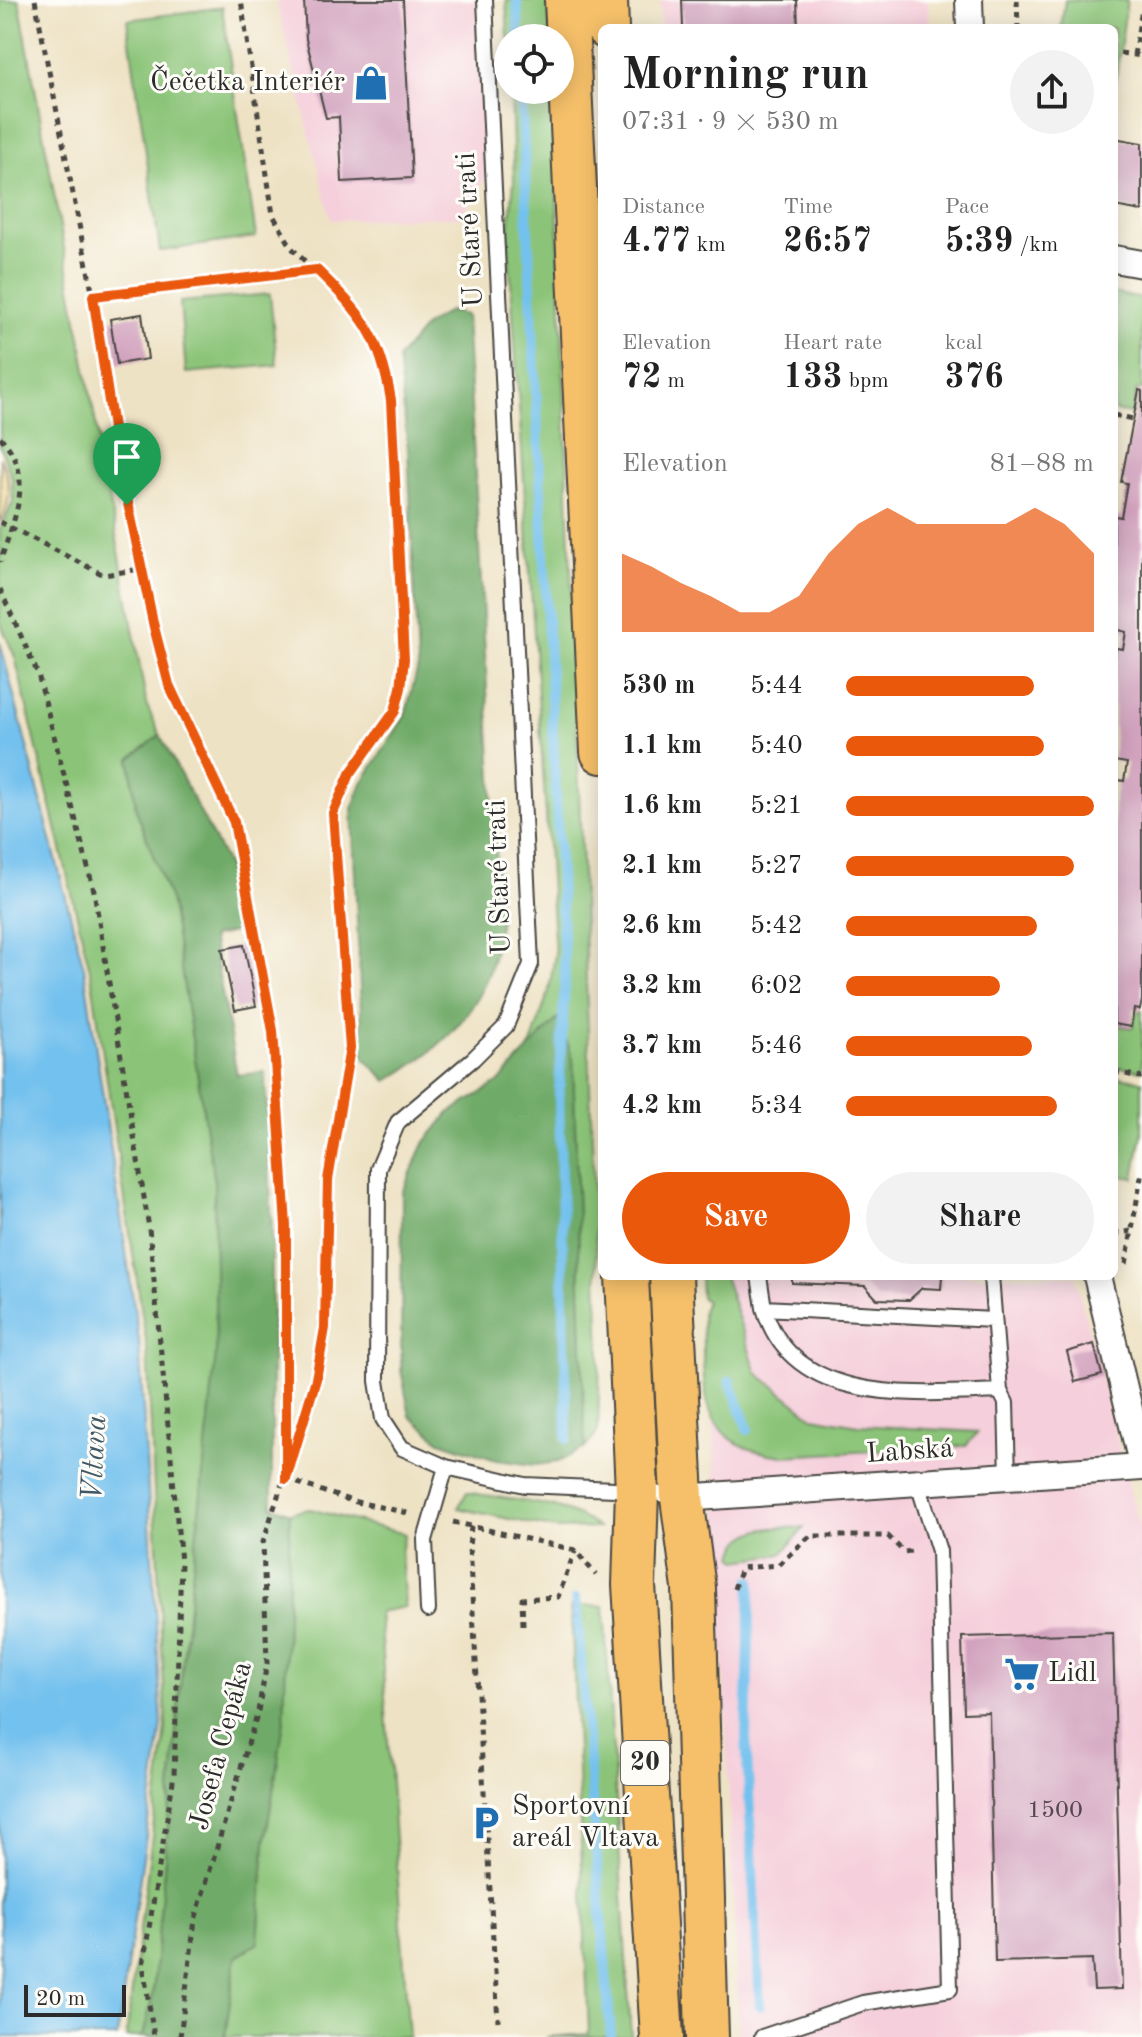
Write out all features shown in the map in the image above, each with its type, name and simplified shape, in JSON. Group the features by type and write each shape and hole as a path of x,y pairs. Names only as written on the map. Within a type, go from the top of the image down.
{"main road":[{"path":"566,0 598,668"},
{"path":"606,0 607,24"},
{"name":"20","path":"627,1280 637,1490 634,1585 662,2037"},
{"name":"20","path":"671,1280 682,1498 694,1588 707,2037"}],"street":[{"path":"969,0 970,24"},
{"path":"1118,260 1142,264"},
{"path":"1098,1280 1142,1465"},
{"name":"Labská","path":"682,1498 918,1484 1142,1465"}],"lane":[{"name":"U Staré trati","path":"485,0 531,964 506,1026 473,1059 398,1122 378,1169 377,1381 383,1419 402,1448 446,1467 525,1485 637,1490 682,1498"},
{"path":"760,1280 771,1333 794,1361 821,1377 850,1386 931,1393 1000,1391"},
{"path":"991,1280 1000,1391 1006,1403 1008,1477"},
{"path":"764,1308 993,1320"},
{"path":"428,1610 425,1540 429,1517 446,1467"},
{"path":"762,2037 863,2003 950,1989 939,1551 918,1484"}],"path":[{"path":"35,0 93,296 115,441 140,569 169,685 234,822 273,1031 286,1226 286,1479 352,1501 575,1550 602,1583"},
{"name":"Josefa Cepáka","path":"180,2037 195,1920 258,1711 267,1663 263,1542 316,1379 325,1328 328,1180 350,1048 333,813 350,774 395,711 404,659 391,400 385,364 369,326 292,248 273,215 241,0"},
{"path":"1017,0 1018,24"},
{"path":"1134,55 1142,9"},
{"path":"1120,53 1142,56"},
{"path":"93,296 317,270"},
{"path":"1118,416 1133,419"},
{"path":"0,437 15,453 22,496 0,562"},
{"path":"0,522 104,575 140,569"},
{"path":"0,589 38,674 94,891 149,1228 181,1562 174,1775 143,1965 154,2037"},
{"path":"1118,1073 1142,1077"},
{"path":"1118,1233 1131,1231 1139,1205 1142,1171"},
{"path":"471,1526 469,1547 498,2021"},
{"path":"725,1589 733,1590 741,1568 778,1565 810,1536 888,1536 904,1552 912,1551"},
{"path":"523,1625 522,1599 558,1597 575,1550"}],"shaded area":[{"path":"276,0 476,0 485,178 476,197 459,217 331,220"},
{"path":"660,0 928,0 930,24 661,24"},
{"path":"707,1280 1076,1280 1142,1537 1142,2037 739,2037"}],"green space":[{"path":"0,0 19,0 147,706 160,735 130,759 136,809 171,903 214,1181 216,1354 180,1689 153,1994 143,2037 126,2037 166,1728 147,1347 91,974 15,657 0,622 0,530 13,502 12,478 0,446"},
{"path":"506,0 549,0 550,24 507,24"},
{"path":"1065,0 1127,0 1118,64 1118,24 1062,24"},
{"path":"222,7 256,237 160,251 127,20"},
{"path":"511,104 554,104 600,1355 598,1431 585,1448 573,1059 559,1019 528,1054 549,990 555,954 508,238 514,181"},
{"path":"270,294 277,365 186,373 180,302"},
{"path":"1118,294 1142,299 1142,389 1137,389 1132,414 1118,412"},
{"path":"449,311 466,315 500,920 490,968 471,1008 447,1037 387,1081 363,1057 352,809 362,783 405,716 418,667 408,450 398,358 426,325"},
{"path":"160,735 227,864 241,930 212,937 237,1075 265,1072 272,1230 272,1506 290,1513 284,1721 265,1843 258,1943 236,1957 225,2037 143,2037 153,1994 180,1689 216,1354 214,1181 171,903 136,809 130,759"},
{"path":"1142,1011 1142,1071 1118,1067 1118,1026 1133,1028 1136,1013"},
{"path":"558,1018 573,1059 585,1448 558,1462 535,1465 496,1460 440,1441 410,1416 401,1370 402,1193 424,1143 449,1113 499,1082"},
{"path":"1118,1077 1142,1081 1142,1134 1134,1178 1118,1176"},
{"path":"700,1280 725,1280 757,1373 813,1417 858,1425 978,1432 966,1446 783,1456 753,1450 732,1440 718,1425 709,1408 703,1364 702,1312 706,1301 701,1297"},
{"path":"467,1492 553,1507 598,1528 556,1529 458,1508"},
{"path":"310,1509 405,1534 401,1552 405,1607 379,1612 409,2037 225,2037 236,1957 258,1943 265,1843 284,1721 290,1513"},
{"path":"772,1528 804,1528 782,1554 738,1560 734,1555 745,1538 753,1533"},
{"path":"571,1606 604,1606 631,2037 546,2037 589,2034"}],"sand":[{"path":"0,458 9,490 0,523"}],"water":[{"name":"Vltava","path":"0,642 84,968 139,1340 162,1725 117,2037 0,2037"}],"building":[{"path":"304,0 403,0 412,178 342,182 339,117 326,118 306,39"},
{"path":"682,0 797,0 798,24 683,24"},
{"path":"1118,139 1142,143 1142,211 1118,207"},
{"path":"142,314 148,359 117,364 110,319"},
{"path":"1139,390 1142,391 1142,1000 1140,1010 1134,1009 1131,1027 1118,1025 1118,780 1124,781 1127,763 1118,762 1118,648 1123,649 1126,632 1118,630 1118,516 1121,517 1127,483 1121,482"},
{"path":"244,945 256,1006 235,1010 222,949"},
{"path":"792,1280 942,1280 941,1289 922,1288 909,1300 877,1299 865,1286 792,1283"},
{"path":"1094,1344 1102,1375 1075,1382 1067,1352"},
{"path":"1113,1633 1122,1989 1094,1990 1092,1959 995,1962 989,1712 964,1713 962,1637"}],"waterway":[{"path":"517,0 518,24"},
{"path":"522,104 565,980 559,1094 567,1439"},
{"path":"730,1381 748,1430"},
{"path":"751,1580 746,1736 760,2006"},
{"path":"576,1599 611,2037"}],"place":[{"name":"Čečetka Interiér","path":"371,83"},
{"name":"Lidl","path":"1022,1674"},
{"name":"Sportovní areál Vltava","path":"486,1823"}],"route":[{"path":"317,270 369,326 385,364 391,400 404,659 395,711 374,745 350,774 333,813 338,907 349,999 350,1048 333,1135 328,1180 325,1328 316,1379 286,1479 286,1226 273,1031 234,822 169,685 127,505 93,296 317,270"}]}
